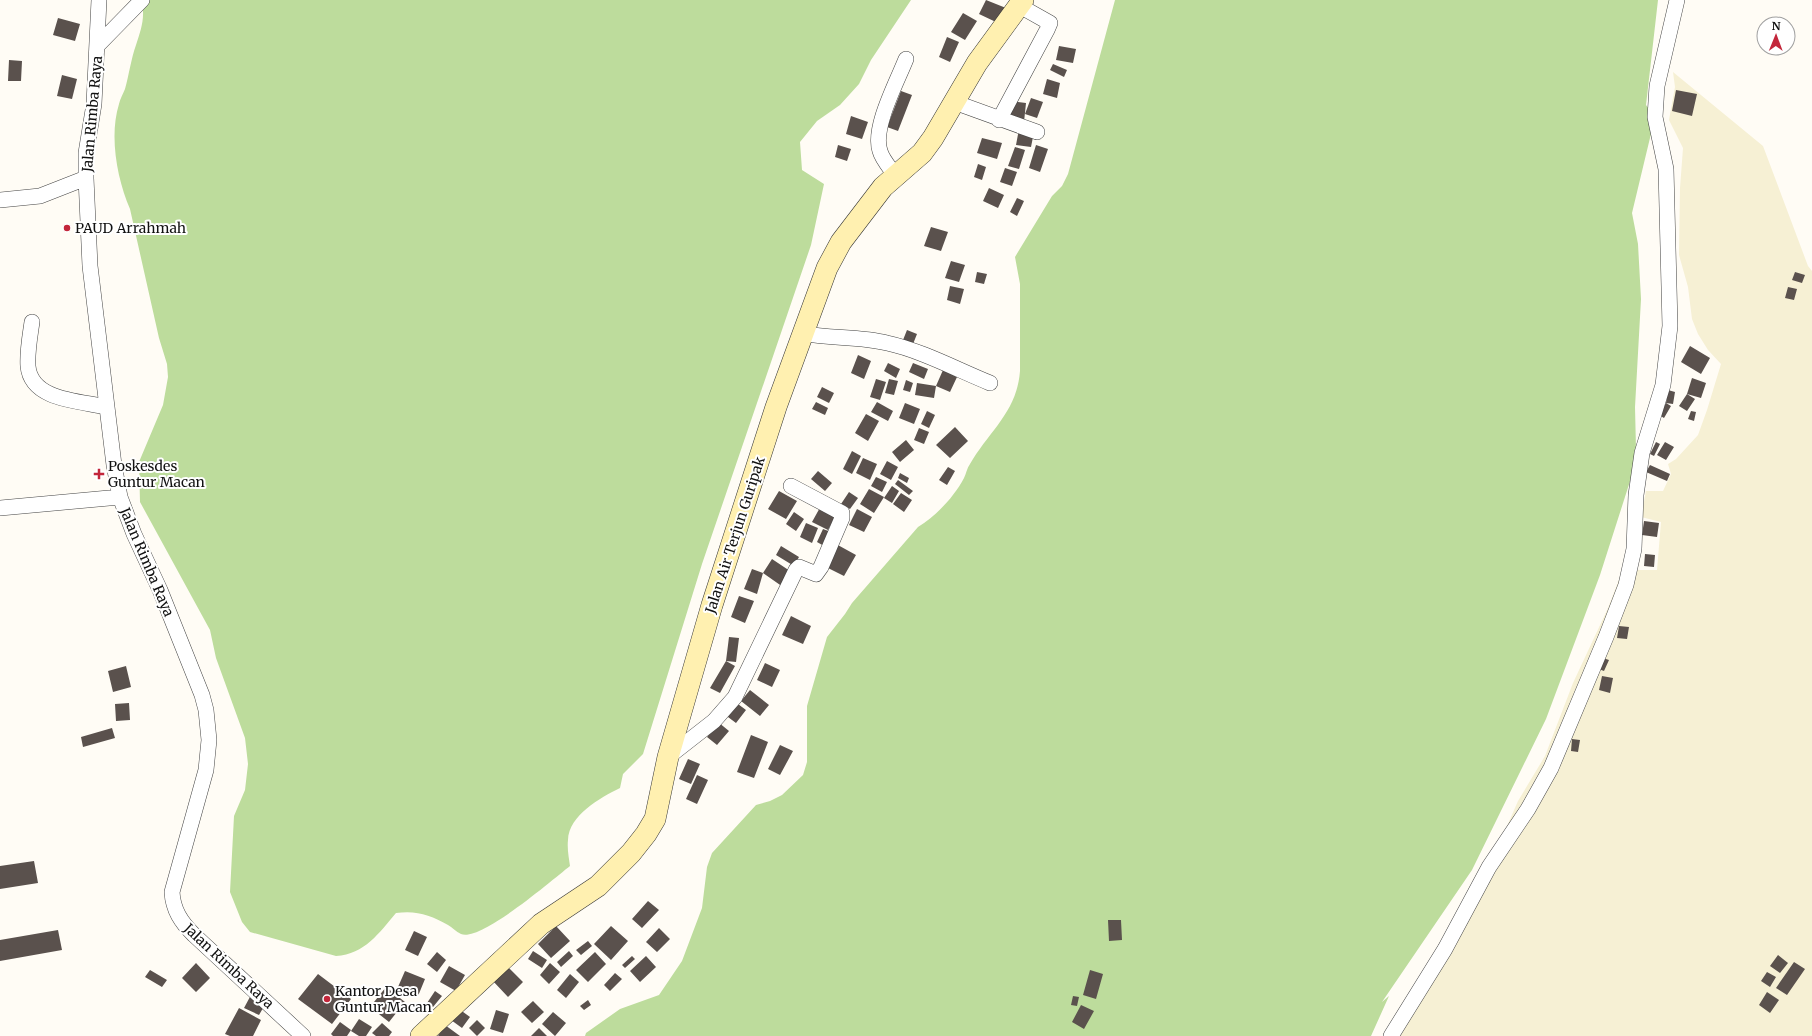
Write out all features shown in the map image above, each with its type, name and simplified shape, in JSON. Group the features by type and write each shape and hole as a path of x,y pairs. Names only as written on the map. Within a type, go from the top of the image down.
{"street":[{"name":"Jalan Rimba Raya","path":"99,0 94,104 86,153 86,178 90,266 120,497 134,534 160,590 202,695 208,725 209,747 206,770 172,892 173,903 183,924 304,1036"},
{"path":"98,45 142,0"},
{"path":"1391,1036 1445,948 1489,867 1528,809 1551,768 1606,637 1626,585 1634,549 1636,495 1642,453 1663,385 1670,326 1666,169 1655,117 1657,86 1677,0"},
{"path":"999,120 1050,23 1021,2"},
{"name":"Jalan Air Terjun Guripak","path":"421,1036 536,929 598,886 631,853 656,819 668,757 712,605 802,333 827,268 841,242 879,192 895,175 922,152 933,138 976,63 1021,2"},
{"path":"895,175 880,153 878,146 880,128 906,59"},
{"path":"954,102 999,120 1037,132"},
{"path":"0,200 40,196 86,178"},
{"path":"32,322 28,364 30,375 37,385 50,395 108,407"},
{"path":"802,333 818,336 866,339 898,345 990,383"},
{"path":"668,757 714,721 735,698 796,570 799,567 802,567 816,574 821,567 842,518 842,513 791,486"},
{"path":"0,508 120,497"}],"shaded area":[{"path":"1673,72 1763,146 1808,266 1812,271 1812,1036 1384,1036 1467,918 1518,801 1545,756 1573,683 1608,608 1622,572 1635,570 1657,570 1661,522 1641,517 1646,491 1663,491 1671,474 1668,464 1676,459 1698,435 1721,364 1708,350 1698,334 1692,319 1688,287 1679,255 1680,188 1683,148 1669,120 1675,87"}],"green space":[{"path":"141,0 911,0 871,60 859,84 840,105 817,121 800,142 802,170 824,184 811,245 702,564 643,754 623,774 620,788 587,808 574,823 568,840 570,866 500,920 471,934 461,934 442,921 423,914 410,912 396,913 377,935 363,947 346,954 336,956 250,932 242,922 230,892 234,816 245,790 248,764 245,738 216,658 210,630 140,502 139,462 163,405 168,377 167,364 159,338 130,209 121,184 116,157 116,116 140,34 143,12"},
{"path":"1115,0 1658,0 1646,105 1655,117 1632,213 1638,244 1641,299 1635,407 1636,449 1632,475 1600,575 1546,719 1472,870 1382,1002 1389,996 1371,1036 585,1036 586,1033 620,1009 659,995 682,961 702,908 707,867 712,853 756,805 770,801 782,795 803,775 807,762 807,706 827,637 852,603 918,527 944,506 950,499 960,485 977,452 1008,410 1018,385 1020,371 1020,284 1015,257 1052,196 1062,186 1068,174"}],"building":[{"path":"986,0 1006,8 998,23 979,14"},
{"path":"963,13 977,21 965,40 951,32"},
{"path":"58,18 80,24 75,41 53,35"},
{"path":"947,37 959,42 950,62 939,57"},
{"path":"1059,46 1076,49 1073,63 1056,60"},
{"path":"9,60 22,61 21,81 8,81"},
{"path":"1053,64 1067,70 1064,77 1050,70"},
{"path":"62,75 77,79 72,99 57,96"},
{"path":"1047,79 1060,83 1057,98 1043,94"},
{"path":"1676,90 1697,94 1692,116 1672,111"},
{"path":"901,91 912,95 898,131 887,127"},
{"path":"1031,98 1043,102 1037,118 1025,114"},
{"path":"1011,101 1026,103 1024,122 1009,120"},
{"path":"851,116 868,122 862,139 846,134"},
{"path":"1019,129 1034,132 1031,147 1016,145"},
{"path":"982,138 1002,143 997,159 977,153"},
{"path":"838,145 851,149 847,161 835,157"},
{"path":"1036,145 1048,149 1040,172 1029,168"},
{"path":"1015,147 1025,150 1019,169 1008,166"},
{"path":"978,164 986,167 982,180 974,177"},
{"path":"1005,168 1017,172 1012,186 1000,182"},
{"path":"989,188 1004,195 998,208 983,201"},
{"path":"1017,198 1024,201 1017,216 1010,212"},
{"path":"931,227 948,232 941,251 924,246"},
{"path":"951,261 965,265 959,282 945,278"},
{"path":"977,272 987,274 984,284 975,282"},
{"path":"1795,272 1805,275 1802,283 1792,280"},
{"path":"950,286 964,289 960,304 947,300"},
{"path":"1788,287 1797,289 1794,300 1785,298"},
{"path":"907,330 917,334 913,344 903,340"},
{"path":"1690,346 1710,358 1701,374 1681,362"},
{"path":"858,355 871,361 864,379 851,373"},
{"path":"888,363 900,369 896,378 884,371"},
{"path":"913,363 928,369 924,379 909,372"},
{"path":"943,370 957,377 950,392 936,386"},
{"path":"1692,378 1706,383 1701,398 1687,394"},
{"path":"876,379 886,382 880,400 870,397"},
{"path":"889,379 898,381 894,395 885,393"},
{"path":"906,380 913,383 910,392 903,390"},
{"path":"917,383 936,386 934,398 915,395"},
{"path":"822,387 834,393 829,403 817,397"},
{"path":"1668,390 1675,392 1673,404 1666,403"},
{"path":"1687,394 1695,399 1687,411 1679,406"},
{"path":"816,402 828,408 825,415 812,409"},
{"path":"877,402 893,411 888,421 871,412"},
{"path":"905,403 920,409 914,424 899,418"},
{"path":"1666,403 1671,406 1664,418 1659,415"},
{"path":"927,411 935,415 929,428 921,424"},
{"path":"1691,411 1696,412 1694,421 1688,419"},
{"path":"866,414 879,421 868,441 855,433"},
{"path":"955,427 968,441 950,458 936,445"},
{"path":"919,428 929,432 924,444 914,440"},
{"path":"906,440 914,450 900,462 892,452"},
{"path":"1656,442 1660,444 1654,456 1650,454"},
{"path":"1665,442 1674,447 1666,460 1657,455"},
{"path":"852,451 861,456 852,474 843,469"},
{"path":"863,458 877,464 870,480 856,473"},
{"path":"887,461 898,467 891,480 880,474"},
{"path":"1650,465 1670,474 1667,481 1646,472"},
{"path":"948,467 955,471 947,485 939,480"},
{"path":"818,471 832,483 825,491 811,479"},
{"path":"900,473 909,478 907,483 898,478"},
{"path":"876,477 887,482 882,492 871,486"},
{"path":"898,480 913,491 909,495 895,484"},
{"path":"892,486 899,491 892,503 884,498"},
{"path":"869,489 884,497 874,513 860,504"},
{"path":"779,491 797,501 786,519 768,509"},
{"path":"849,492 858,498 850,509 841,504"},
{"path":"901,493 912,500 904,512 893,504"},
{"path":"822,504 837,513 828,530 812,522"},
{"path":"857,509 872,517 864,532 849,525"},
{"path":"794,512 804,519 796,531 786,524"},
{"path":"1644,521 1659,523 1657,537 1642,535"},
{"path":"806,523 818,528 812,543 800,537"},
{"path":"823,529 831,532 824,546 817,542"},
{"path":"836,544 856,555 844,576 824,566"},
{"path":"781,546 799,557 794,566 776,555"},
{"path":"1645,554 1655,555 1654,567 1644,566"},
{"path":"772,559 793,573 783,587 763,573"},
{"path":"752,569 763,573 757,594 744,589"},
{"path":"739,596 754,601 745,623 731,617"},
{"path":"791,616 811,626 803,644 782,635"},
{"path":"1619,626 1629,627 1627,639 1617,638"},
{"path":"729,637 739,638 736,662 726,661"},
{"path":"1600,657 1609,660 1604,671 1596,668"},
{"path":"726,661 735,666 720,693 710,688"},
{"path":"765,663 780,670 772,687 757,680"},
{"path":"126,666 131,687 113,692 108,671"},
{"path":"1602,676 1613,678 1610,693 1599,690"},
{"path":"750,690 769,705 760,716 741,701"},
{"path":"734,701 746,710 736,723 724,714"},
{"path":"129,703 130,720 116,721 115,704"},
{"path":"718,722 729,731 717,745 707,737"},
{"path":"112,728 115,738 83,747 81,737"},
{"path":"751,735 768,742 754,778 737,772"},
{"path":"1572,739 1580,740 1578,752 1571,751"},
{"path":"780,745 793,751 780,775 768,769"},
{"path":"688,759 700,764 691,784 679,779"},
{"path":"697,775 708,780 697,804 686,799"},
{"path":"34,861 38,883 0,889 0,866"},
{"path":"648,901 659,910 642,928 632,919"},
{"path":"1108,920 1121,920 1122,940 1109,941"},
{"path":"556,926 570,941 551,958 538,944"},
{"path":"611,926 628,941 611,960 594,944"},
{"path":"659,928 670,939 657,952 646,942"},
{"path":"58,930 62,950 0,961 0,940"},
{"path":"414,931 427,937 418,956 405,950"},
{"path":"588,941 592,946 581,955 576,950"},
{"path":"533,951 547,960 542,968 528,959"},
{"path":"569,951 573,956 561,967 557,962"},
{"path":"437,952 446,960 437,972 427,964"},
{"path":"595,952 606,964 588,982 576,970"},
{"path":"1778,955 1788,963 1780,973 1770,966"},
{"path":"632,956 635,959 625,968 622,965"},
{"path":"646,956 656,967 640,982 630,971"},
{"path":"1794,962 1805,969 1787,995 1776,988"},
{"path":"196,963 210,978 196,992 182,978"},
{"path":"550,963 560,972 549,984 540,975"},
{"path":"449,966 465,975 456,991 440,982"},
{"path":"507,966 523,982 508,997 492,980"},
{"path":"150,970 167,980 162,987 145,977"},
{"path":"1090,970 1103,974 1096,999 1083,995"},
{"path":"405,971 425,979 418,996 398,987"},
{"path":"1767,972 1776,977 1770,987 1761,981"},
{"path":"615,973 622,979 610,991 604,985"},
{"name":"Kantor Desa Guntur Macan","path":"318,974 351,999 332,1024 298,999"},
{"path":"570,974 579,982 566,998 557,990"},
{"path":"386,987 405,1002 389,1022 370,1007"},
{"path":"435,991 442,996 433,1007 427,1003"},
{"path":"1767,992 1779,1000 1770,1013 1759,1005"},
{"path":"251,995 266,1003 259,1015 244,1008"},
{"path":"1073,996 1079,997 1077,1006 1071,1005"},
{"path":"588,1000 591,1005 584,1010 580,1006"},
{"path":"533,1001 544,1012 532,1023 521,1012"},
{"path":"1081,1005 1094,1011 1084,1029 1072,1022"},
{"path":"239,1008 261,1020 253,1036 230,1036 225,1034"},
{"path":"459,1009 470,1017 462,1028 451,1020"},
{"path":"496,1010 509,1014 503,1033 490,1029"},
{"path":"553,1012 566,1023 555,1036 542,1024"},
{"path":"359,1019 372,1027 366,1036 359,1036 351,1031"},
{"path":"477,1020 485,1028 477,1036 469,1028"},
{"path":"340,1022 351,1030 347,1036 333,1036 331,1034"},
{"path":"382,1023 392,1032 389,1036 376,1036 372,1033"},
{"path":"445,1025 460,1036 438,1036"},
{"path":"539,1028 547,1036 531,1036"}],"place":[{"name":"PAUD Arrahmah","path":"67,228"},
{"name":"Poskesdes Guntur Macan","path":"99,474"},
{"name":"Kantor Desa Guntur Macan","path":"327,999"}]}
